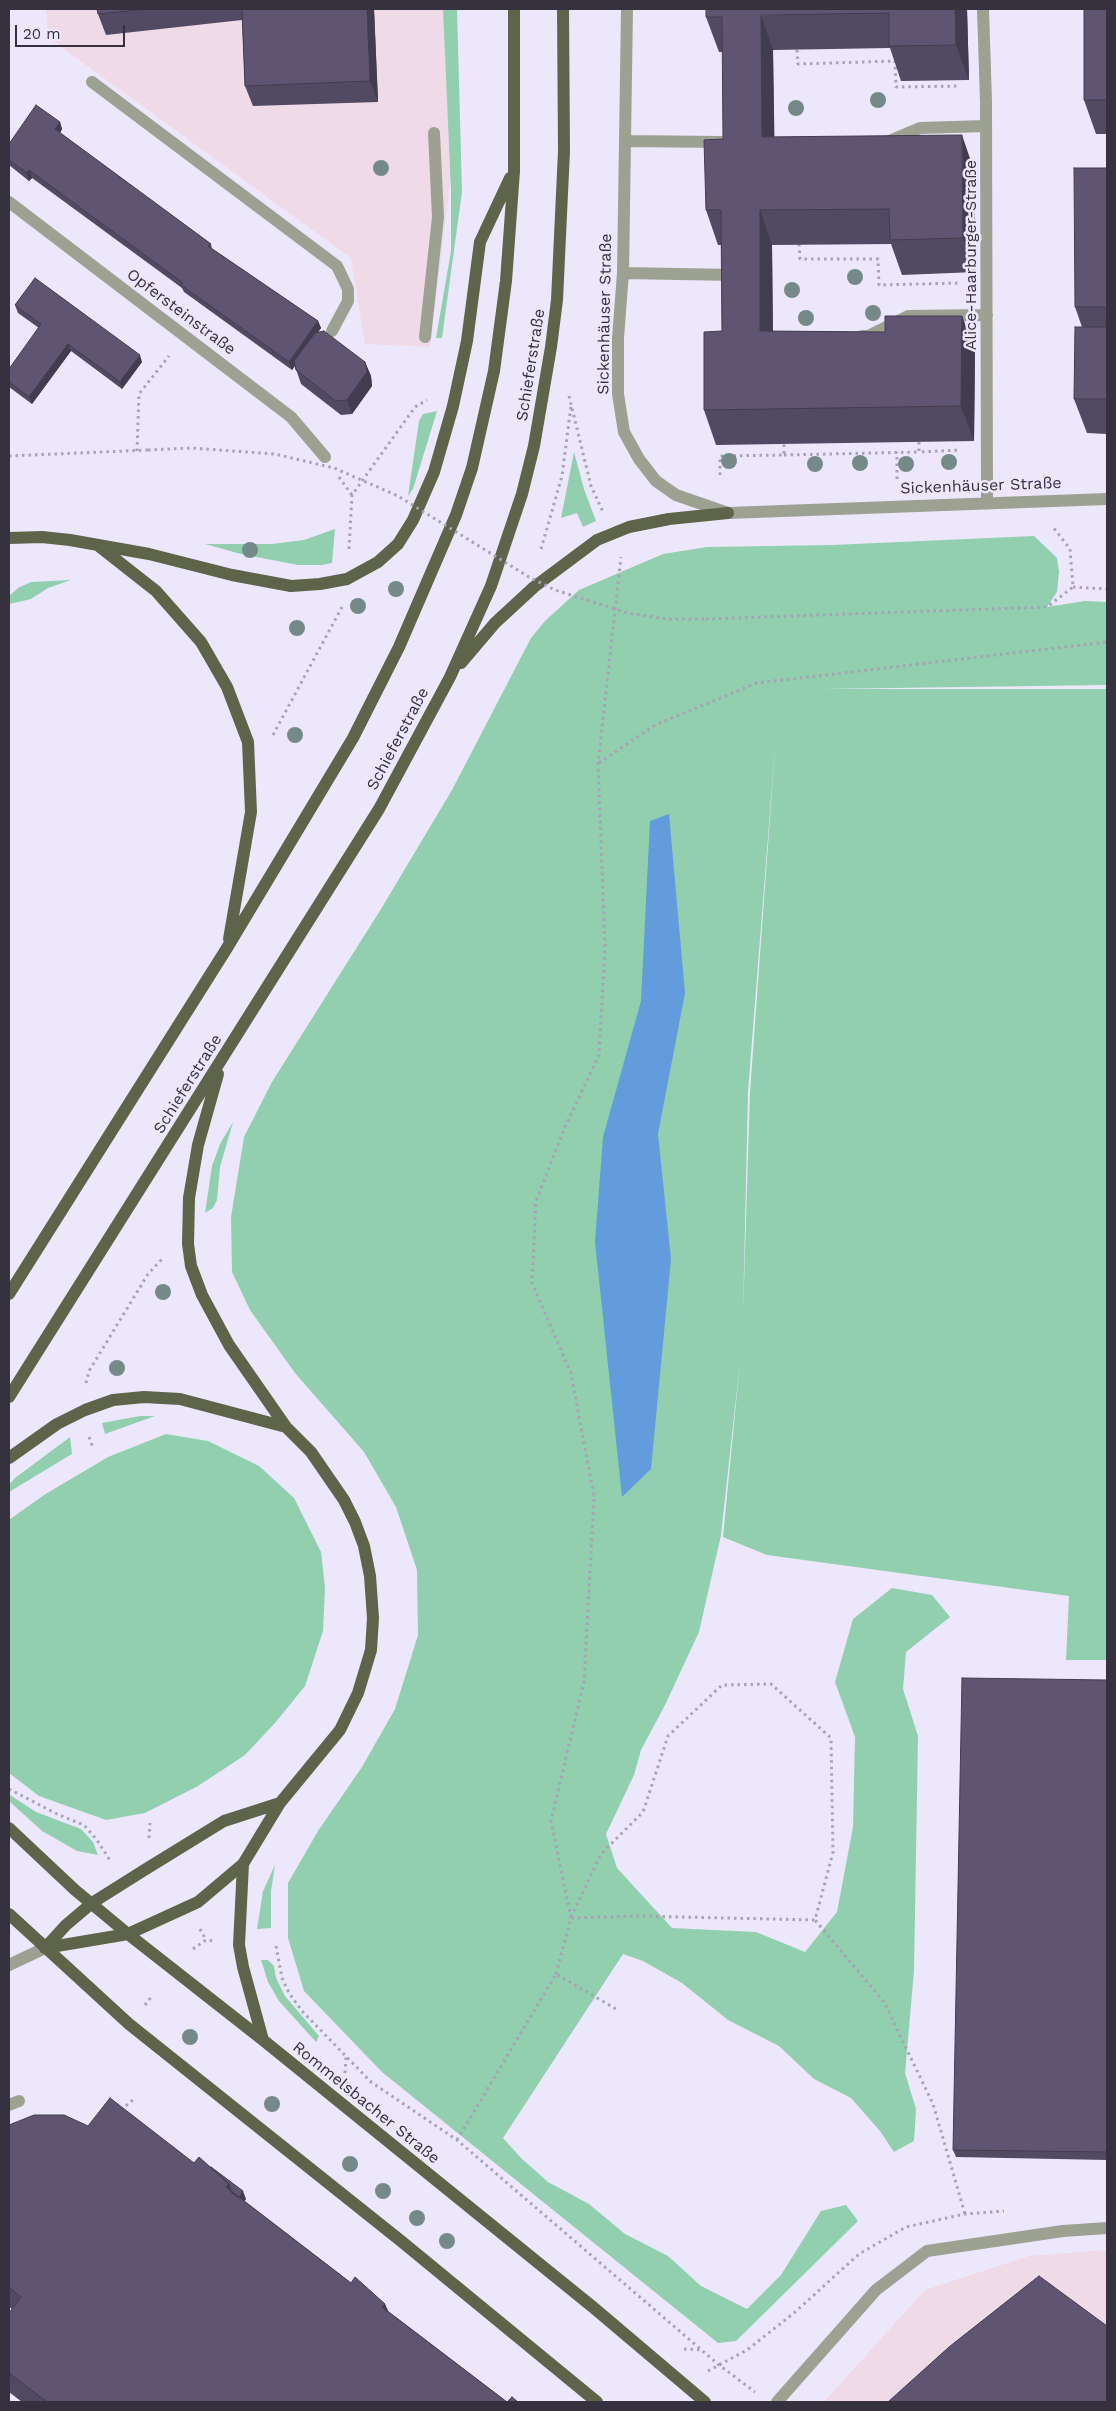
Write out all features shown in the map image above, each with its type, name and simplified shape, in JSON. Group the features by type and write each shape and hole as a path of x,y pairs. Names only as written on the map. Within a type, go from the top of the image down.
{"main road":[{"path":"9,1294 227,948 353,738 399,647 456,515 472,468 494,371 506,281 514,171 514,9"},
{"name":"Schieferstraße","path":"9,1397 379,809 450,677 491,586 524,486 544,397 557,300 565,99 563,9"},
{"path":"9,538 42,537 98,545 149,554 232,575 291,586 347,579 378,562 398,544 413,520 434,472 453,406 467,341 480,242 514,171"},
{"path":"450,677 535,582 613,532 669,519 728,513"},
{"path":"98,545 156,591 201,642 227,687 248,742 251,776 251,812 246,849 227,948"},
{"path":"45,1948 128,1934 198,1902 242,1864 280,1803 340,1730 358,1693 370,1650 373,1618 370,1576 364,1546 355,1522 344,1500 311,1452 286,1427 218,1325 191,1266 188,1244 189,1198 198,1145 221,1062"},
{"path":"9,1458 56,1424 85,1410 121,1400 144,1397 180,1399 286,1427"},
{"path":"45,1948 66,1925 92,1903 224,1821 280,1803"},
{"name":"Rommelsbacher Straße","path":"9,1828 36,1855 128,1934 263,2040 617,2326 705,2402"},
{"path":"242,1864 240,1945 243,1967 263,2040"},
{"path":"9,1914 129,2024 401,2241 597,2402"}],"street":[{"name":"Sickenhäuser Straße","path":"627,9 623,273 618,338 618,394 624,432 639,459 656,481 676,495 728,513 1107,499"},
{"name":"Alice-Haarburger-Straße","path":"984,9 986,85 987,502"},
{"path":"92,82 337,266 348,289 348,301 332,330"},
{"path":"879,146 920,128 986,126"},
{"path":"425,337 438,217 434,133"},
{"path":"625,140 736,142"},
{"name":"Opfersteinstraße","path":"9,202 291,417 325,456"},
{"path":"623,273 734,275"},
{"path":"849,336 868,336 908,316 987,314"},
{"path":"9,1965 45,1948"},
{"path":"777,2402 876,2290 927,2251 1063,2231 1107,2228"}],"path":[{"path":"797,50 798,64 902,62"},
{"path":"895,62 896,87 986,85"},
{"path":"912,81 912,87"},
{"path":"798,244 800,259 878,259 879,285 987,282"},
{"path":"137,451 139,394 185,336"},
{"path":"568,392 591,486 613,532"},
{"path":"349,550 352,495 415,407 434,396"},
{"path":"541,550 562,476 571,401"},
{"path":"919,442 919,452"},
{"path":"784,444 784,455"},
{"path":"9,456 191,448 275,454 334,468 398,496 529,577 555,590 628,613 666,619 1047,607 1073,587 1107,589"},
{"path":"720,475 720,456 987,450"},
{"path":"897,452 897,479"},
{"path":"1061,525 1051,525 1070,549 1073,587"},
{"path":"614,563 629,556"},
{"path":"571,1918 551,1821 584,1682 594,1497 570,1374 532,1283 536,1201 565,1127 599,1055 605,947 598,764 619,585"},
{"path":"556,600 569,588"},
{"path":"251,776 342,606"},
{"path":"598,764 654,725 757,682 1107,642"},
{"path":"85,1386 89,1371 133,1298 148,1274 166,1255"},
{"path":"457,2140 556,1974 571,1918 601,1854 643,1812 668,1736 722,1685 771,1684 831,1738 833,1852 815,1920"},
{"path":"9,1789 57,1814 84,1825 108,1856"},
{"path":"571,1918 637,1916 815,1920 884,2002 933,2104 964,2214"},
{"path":"193,1949 206,1940 197,1923"},
{"path":"276,1946 282,1978 289,1993 302,2011 371,2082 457,2140 719,2365 763,2397"},
{"path":"556,1974 616,2009"},
{"path":"117,2111 124,2109 134,2099"},
{"path":"702,2373 747,2350 794,2313 859,2254 906,2227"}],"shaded area":[{"path":"46,9 453,9 456,134 430,347 365,344 351,258 49,38"},
{"path":"1107,2250 1107,2402 824,2402 925,2290 1029,2256"}],"green space":[{"path":"443,9 457,9 462,192 442,338 436,338 451,251 451,190"},
{"path":"437,411 413,489 408,496 419,421 423,414"},
{"path":"574,452 584,489 596,521 583,527 577,513 561,518"},
{"path":"335,529 332,563 322,565 298,565 241,554 205,544 272,544 304,540"},
{"path":"1034,536 1057,558 1059,572 1057,592 1047,607 1085,601 1107,602 1107,685 822,689 1107,689 1107,1660 1066,1660 1069,1596 767,1555 723,1537 740,1362 721,1535 699,1632 665,1705 641,1750 634,1775 606,1834 617,1868 672,1928 756,1932 805,1952 837,1912 853,1827 855,1737 835,1682 853,1619 892,1588 932,1595 950,1617 906,1652 903,1689 918,1736 914,1971 905,2073 916,2109 914,2141 894,2152 880,2131 851,2098 814,2079 779,2046 728,2020 682,1983 643,1961 623,1954 503,2138 521,2158 548,2182 589,2204 625,2234 668,2256 701,2286 747,2309 781,2275 821,2211 846,2205 858,2221 736,2341 718,2343 382,2072 304,1991 288,1938 288,1883 318,1831 362,1767 395,1709 418,1635 417,1570 396,1507 364,1452 295,1373 250,1310 232,1272 231,1217 244,1137 272,1082 381,909 452,790 531,638 545,621 579,590 663,554 707,547 832,545","holes":["776,735 750,1092 743,1315 748,1092"]},
{"path":"71,580 48,588 31,599 9,604 9,596 18,588 31,582"},
{"path":"233,1122 220,1167 217,1200 213,1208 205,1213 212,1166 220,1144"},
{"path":"140,1416 155,1416 105,1434 102,1423"},
{"path":"166,1434 208,1441 259,1466 294,1498 321,1552 325,1588 323,1631 305,1686 275,1723 245,1755 198,1786 145,1813 106,1820 39,1796 9,1773 9,1520 44,1495 108,1457"},
{"path":"70,1437 72,1454 9,1492 9,1485 15,1478"},
{"path":"10,1795 36,1812 81,1829 93,1842 98,1855 77,1851 42,1831 9,1801"},
{"path":"275,1865 271,1891 271,1928 257,1929 263,1891"},
{"path":"261,1960 268,1960 274,1966 276,1978 285,1996 319,2036 316,2042 279,2001 268,1982"}],"water":[{"path":"669,814 685,993 658,1134 671,1259 651,1469 622,1497 595,1242 603,1137 641,1001 650,821"}],"building":[{"path":"97,9 147,9 98,14"},
{"path":"242,9 367,9 370,81 245,86"},
{"path":"706,9 955,9 956,45 889,46 889,13 761,15 762,137 962,135 963,238 890,240 889,209 760,210 760,331 885,332 885,316 962,316 961,406 704,410 704,332 722,331 721,210 706,210 704,140 723,139 722,17 706,17"},
{"path":"1084,9 1107,9 1107,100 1084,100"},
{"path":"36,105 60,122 55,129 211,244 208,246 318,321 289,362 181,285 183,283 29,170 27,173 9,160 9,144"},
{"path":"1074,168 1107,168 1107,307 1075,307"},
{"path":"35,278 140,355 120,382 68,344 29,397 9,382 9,369 41,324 15,305"},
{"path":"1075,327 1107,327 1107,399 1074,399"},
{"path":"324,331 365,362 367,372 347,400 336,401 296,370 294,361 315,333"},
{"path":"962,1678 1107,1680 1107,2152 953,2150"},
{"path":"110,2098 194,2163 199,2157 229,2184 226,2187 351,2283 355,2277 385,2304 382,2307 507,2402 47,2402 9,2373 9,2313 21,2297 9,2287 9,2125 34,2115 64,2115 88,2126"},
{"path":"211,2167 243,2191 239,2198 231,2192 229,2184"},
{"path":"1039,2276 1107,2326 1107,2402 888,2402 949,2347"},
{"path":"512,2397 518,2402 507,2402"}]}
